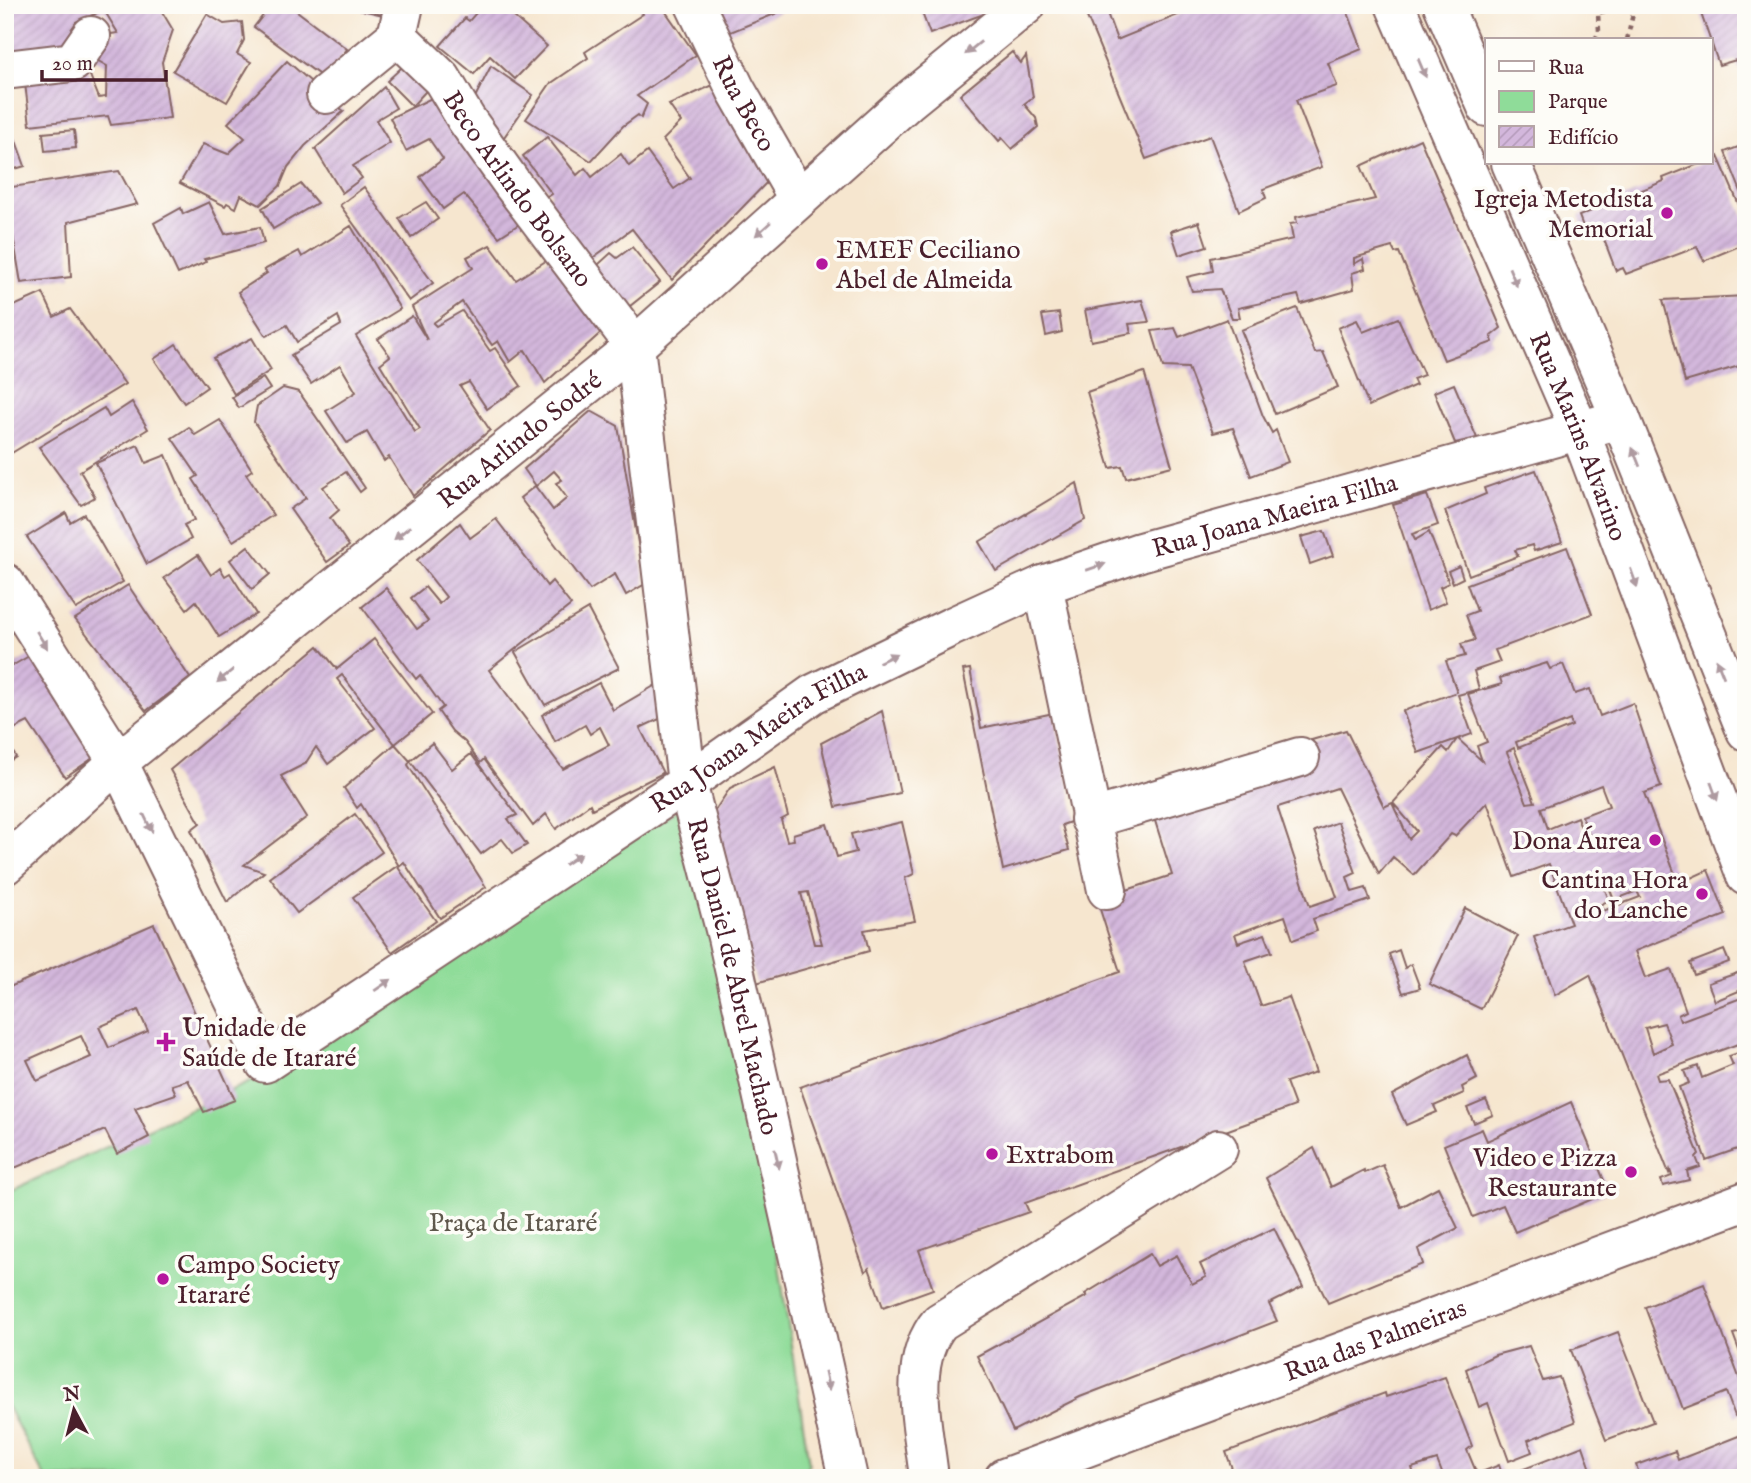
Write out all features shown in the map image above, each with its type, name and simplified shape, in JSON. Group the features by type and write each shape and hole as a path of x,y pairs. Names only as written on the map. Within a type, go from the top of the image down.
{"street":[{"name":"Rua Beco","path":"695,5 736,90 798,198"},
{"name":"Rua Arlindo Sodré","path":"5,865 118,762 635,346 906,102 1026,5"},
{"name":"Rua Marins Alvarino","path":"1395,5 1579,429 1746,876"},
{"path":"1443,5 1485,102"},
{"path":"326,94 401,20"},
{"name":"Beco Arlindo Bolsano","path":"401,20 474,130 635,346"},
{"path":"5,71 74,62 91,36"},
{"name":"Rua Marins Alvarino","path":"1511,164 1621,419 1746,731"},
{"name":"Rua Daniel de Abrel Machado","path":"635,346 687,783 727,937 848,1478"},
{"name":"Rua Joana Maeira Filha","path":"118,762 265,1063 687,783 813,694 1043,585 1140,552 1621,419"},
{"path":"5,583 118,762"},
{"path":"1043,585 1107,890"},
{"path":"1090,819 1300,757"},
{"path":"929,1478 919,1382 927,1337 940,1322 1218,1149"},
{"name":"Rua das Palmeiras","path":"1003,1478 1092,1462 1746,1201"}],"path":[{"path":"1596,38 1600,31 1598,13 1626,5"},
{"path":"1627,38 1635,5"}],"green space":[{"name":"Praça de Itararé","path":"680,808 763,1160 809,1463 803,1478 45,1478 5,1402 5,1193 283,1067"}],"building":[{"path":"5,5 158,5 173,30 162,62 170,118 111,125 108,116 30,125 24,75 87,68 99,98 106,97 107,66 93,58 97,36 118,33 104,10 76,22 78,53 5,65"},
{"path":"271,5 289,5 347,49 325,79 254,27"},
{"path":"341,5 385,5 383,15"},
{"path":"483,5 523,5 513,16 547,46 515,79 490,56 474,74 440,46 465,18 469,21"},
{"path":"638,5 661,5 696,55 637,96 647,104 641,118 638,115 623,126 591,161 526,119 550,84 588,58 585,52 643,14"},
{"path":"717,5 797,5 728,33"},
{"path":"919,5 986,5 989,12 930,34"},
{"path":"1082,5 1104,5 1117,40 1202,5 1345,5 1362,49 1328,63 1337,86 1296,100 1322,167 1263,189 1266,198 1239,211 1210,136 1146,159"},
{"path":"1698,5 1746,5 1746,67 1739,69 1736,60 1719,65 1712,38 1710,38"},
{"path":"207,14 224,24 242,22 244,40 237,54 251,62 227,102 173,71"},
{"path":"1012,52 1021,63 1026,56 1033,97 1024,104 1036,118 1038,127 1012,149 1002,138 999,141 960,95"},
{"path":"414,56 438,78 412,106 387,81"},
{"path":"287,61 318,88 317,92 344,111 305,146 288,167 280,186 260,205 241,195 236,208 227,203 225,206 180,183 203,144 228,154 245,138 228,123"},
{"path":"491,66 533,95 502,140 466,115"},
{"path":"724,80 771,178 672,280 632,229 583,265 536,205 552,194 523,156 547,137 577,175 585,168 592,177 621,154 629,166 647,152 674,189 690,178 663,140 681,122 669,105"},
{"path":"384,87 396,108 376,120 390,143 353,166 362,178 342,193 315,149"},
{"path":"440,94 527,219 499,237 464,194 443,209 420,177 443,159 429,139 406,151 390,118"},
{"path":"11,127 25,166 5,172 5,129"},
{"path":"74,130 76,148 45,151 43,133"},
{"path":"1420,139 1501,328 1491,336 1493,342 1444,360 1399,252 1395,253 1392,247 1354,258 1354,264 1363,259 1365,269 1352,273 1354,289 1301,304 1298,295 1238,308 1240,318 1232,318 1220,289 1192,291 1187,277 1213,271 1211,258 1293,239 1290,224 1297,223 1296,217 1375,199 1361,166"},
{"path":"1746,144 1746,204 1725,152"},
{"name":"Igreja Metodista Memorial","path":"1718,156 1746,221 1746,243 1704,261 1697,247 1626,274 1623,268 1616,271 1600,229 1586,234 1579,216 1698,164 1712,164 1712,159"},
{"path":"119,171 137,204 68,222 71,277 21,283 5,188"},
{"path":"301,184 317,203 273,229 262,208"},
{"path":"364,187 433,283 409,301 340,205"},
{"path":"209,202 225,234 260,227 264,243 204,259 206,262 178,274 154,223 181,208 183,214"},
{"path":"426,202 438,219 411,238 399,218"},
{"path":"1199,222 1207,246 1179,255 1171,231"},
{"path":"351,226 400,309 356,336 415,432 420,429 380,364 390,356 378,339 412,316 427,340 412,307 473,268 467,257 490,245 516,280 552,257 605,329 545,383 525,350 510,362 498,341 492,345 462,302 433,323 436,326 462,311 490,351 495,348 521,386 487,409 469,382 460,386 490,430 413,496 389,457 384,461 367,432 347,443 326,411 356,392 340,365 311,384 291,355 341,325 338,316 297,342 287,325 266,336 238,292 267,273 264,270 299,251 302,257"},
{"path":"632,247 660,282 620,314 588,274 611,253 617,258"},
{"path":"43,293 54,317 70,309 125,384 5,457 5,310"},
{"path":"1746,296 1746,364 1685,382 1663,300"},
{"path":"1142,300 1149,322 1129,324 1131,333 1091,341 1085,310"},
{"path":"1297,308 1315,353 1323,352 1338,387 1275,414 1241,330"},
{"path":"1059,313 1062,332 1046,336 1042,315"},
{"path":"1398,318 1424,375 1413,379 1416,385 1369,406 1338,328 1357,320 1363,332"},
{"path":"1227,319 1263,416 1272,433 1276,430 1288,462 1251,476 1233,428 1213,433 1188,368 1163,367 1152,331 1175,328 1179,337"},
{"path":"252,338 271,370 234,394 213,358"},
{"path":"176,344 207,387 184,403 154,359"},
{"path":"1144,372 1172,466 1126,478 1122,466 1110,468 1087,392"},
{"path":"263,378 270,389 239,408 232,397"},
{"path":"1454,384 1477,438 1455,443 1434,392"},
{"path":"283,388 299,392 365,488 360,492 346,472 323,487 339,510 330,518 349,546 327,562 290,509 306,498 254,422 257,406"},
{"path":"132,402 148,429 80,471 95,497 81,505 39,447 104,408 109,417"},
{"path":"591,411 618,426 645,584 626,595 615,574 590,590 520,498 535,486 553,510 567,498 556,483 562,480 554,471 536,486 524,469"},
{"path":"220,420 252,470 246,474 273,515 233,541 193,479 198,476 172,438 189,427 195,435"},
{"path":"138,445 146,463 166,455 194,520 184,525 191,539 147,564 96,463"},
{"path":"1536,470 1562,542 1534,551 1532,545 1515,550 1518,556 1469,575 1445,511 1486,494 1484,488"},
{"path":"1077,483 1085,520 996,571 979,542"},
{"path":"1427,495 1438,525 1412,534 1415,540 1429,532 1449,583 1440,587 1446,602 1428,610 1393,505"},
{"path":"66,513 70,522 84,514 123,582 76,609 27,537"},
{"path":"496,519 547,586 552,581 571,605 489,670 563,769 609,745 600,727 590,734 585,725 555,742 542,715 599,683 613,710 661,682 666,716 640,728 663,773 592,809 590,804 556,829 546,814 533,826 484,759 480,763 465,742 452,731 438,711 443,707 420,675 416,679 362,607 386,588 417,629 428,621 411,598 425,587 439,604 446,597 417,560 460,523 470,538"},
{"path":"1324,531 1333,556 1310,564 1301,537"},
{"path":"248,546 270,574 252,589 230,560"},
{"path":"1567,547 1592,614 1495,650 1500,662 1474,671 1479,689 1458,695 1472,734 1458,739 1482,761 1477,746 1487,742 1468,694 1502,684 1500,678 1547,663 1550,669 1563,664 1575,694 1590,689 1600,716 1633,703 1661,787 1644,793 1675,874 1680,883 1708,870 1726,915 1635,951 1645,978 1671,969 1686,1011 1678,1015 1680,1021 1741,998 1746,1011 1746,1041 1656,1074 1658,1080 1668,1079 1699,1154 1696,1157 1700,1167 1687,1171 1689,1180 1663,1186 1661,1180 1672,1176 1670,1170 1669,1173 1590,975 1555,995 1534,937 1571,924 1549,864 1514,877 1487,802 1455,836 1451,834 1414,875 1393,857 1379,874 1337,788 1278,809 1310,906 1337,897 1314,831 1338,822 1356,873 1347,877 1352,892 1366,888 1370,900 1313,919 1317,931 1293,940 1285,916 1235,934 1238,943 1265,934 1272,952 1245,961 1261,1006 1289,997 1316,1072 1286,1082 1295,1106 1025,1203 1029,1212 919,1250 933,1289 883,1307 869,1268 865,1272 800,1087 1120,972 1097,900 1172,875 1151,808 1298,744 1346,730 1384,807 1392,803 1409,839 1417,831 1393,803 1443,747 1448,752 1457,739 1418,753 1403,711 1457,692 1446,661 1465,656 1461,644 1475,640 1466,615 1477,611 1467,584","holes":["1570,720 1572,726 1518,748 1516,742","1514,748 1535,802 1527,803 1507,752","1601,785 1609,806 1582,816 1590,837 1586,840 1577,817 1548,829 1541,808","1606,879 1614,900 1637,891 1640,897 1603,911 1600,905 1609,900 1601,880","1664,1023 1672,1044 1653,1053 1645,1028"]},
{"path":"198,555 211,575 220,568 225,576 230,573 256,614 219,637 196,601 187,609 164,578"},
{"path":"1459,566 1463,578 1453,583 1448,571"},
{"path":"128,585 190,678 146,711 75,619"},
{"path":"588,609 619,668 545,705 515,652"},
{"path":"374,639 432,714 395,744 342,675 337,679 375,728 328,764 316,747 305,764 281,776 307,817 244,865 264,872 227,902 191,830 200,823 170,770 318,646 337,669"},
{"path":"36,652 105,750 65,777 28,722 12,730 5,721 5,670"},
{"path":"970,669 981,728 1054,713 1076,820 1062,825 1069,850 1003,870 963,670"},
{"path":"882,711 900,793 836,807 821,743"},
{"path":"5,740 16,757 5,764"},
{"path":"432,743 452,769 471,754 517,815 508,819 527,845 513,853 502,839 481,854 410,761"},
{"path":"395,744 410,761 408,765 486,887 440,918 404,862 399,866 361,804 357,808 344,788"},
{"path":"775,767 788,816 781,820 787,841 794,840 793,834 827,824 837,857 856,852 851,834 902,822 914,874 905,878 915,921 864,930 869,951 756,983 714,812 730,788","holes":["808,892 822,944 814,944 801,893"]},
{"path":"355,814 382,852 297,913 270,878"},
{"path":"397,866 436,921 392,952 353,897"},
{"path":"1465,908 1518,936 1481,1009 1429,984"},
{"name":"Unidade de Saúde de Itararé","path":"154,924 235,1100 204,1112 188,1080 172,1085 176,1094 135,1108 149,1137 117,1154 105,1130 5,1172 5,989","holes":["138,1010 148,1031 109,1048 99,1027","81,1036 91,1057 37,1081 27,1060"]},
{"path":"1399,950 1405,968 1411,964 1420,988 1403,993 1389,954"},
{"path":"1724,950 1729,962 1694,975 1690,963"},
{"path":"1746,970 1746,988 1715,1001 1708,983"},
{"path":"1741,1052 1746,1067 1746,1094 1742,1095 1746,1106 1746,1146 1706,1160 1679,1087 1689,1083 1684,1071 1698,1066 1702,1078 1733,1065 1729,1056"},
{"path":"1467,1055 1477,1079 1462,1087 1464,1093 1434,1106 1437,1112 1406,1125 1392,1095"},
{"path":"1486,1100 1493,1115 1474,1123 1467,1108"},
{"path":"1571,1102 1609,1192 1515,1232 1503,1205 1473,1217 1444,1145 1482,1129 1487,1141"},
{"path":"1314,1148 1331,1187 1364,1170 1365,1173 1383,1165 1401,1207 1438,1187 1458,1228 1418,1249 1423,1264 1328,1303 1266,1178"},
{"path":"1274,1228 1303,1287 1269,1304 1277,1321 1080,1397 1013,1431 977,1356 1087,1296 1085,1294 1150,1254 1157,1266 1177,1255 1192,1284 1206,1277 1200,1264"},
{"path":"1704,1284 1746,1396 1746,1412 1735,1416 1726,1392 1683,1409 1645,1307"},
{"path":"1746,1331 1746,1369 1733,1334"},
{"path":"1618,1332 1653,1422 1606,1440 1571,1350"},
{"path":"1529,1346 1543,1381 1559,1377 1575,1422 1528,1440 1532,1452 1509,1461 1488,1403 1479,1407 1466,1369 1495,1355"},
{"path":"1445,1377 1472,1446 1467,1450 1477,1474 1499,1465 1503,1477 1583,1446 1594,1478 1444,1478 1437,1460 1412,1468 1415,1478 1327,1478 1325,1472 1311,1478 1223,1478 1234,1474 1226,1452 1385,1393 1386,1397"},
{"path":"1746,1433 1746,1478 1641,1478 1636,1465 1675,1451 1678,1460"}],"place":[{"name":"Igreja Metodista Memorial","path":"1667,213"},
{"name":"EMEF Ceciliano Abel de Almeida","path":"822,264"},
{"name":"Dona Áurea","path":"1655,840"},
{"name":"Cantina Hora do Lanche","path":"1702,894"},
{"name":"Unidade de Saúde de Itararé","path":"166,1042"},
{"name":"Extrabom","path":"992,1154"},
{"name":"Video e Pizza Restaurante","path":"1631,1172"},
{"name":"Campo Society Itararé","path":"163,1279"}]}
